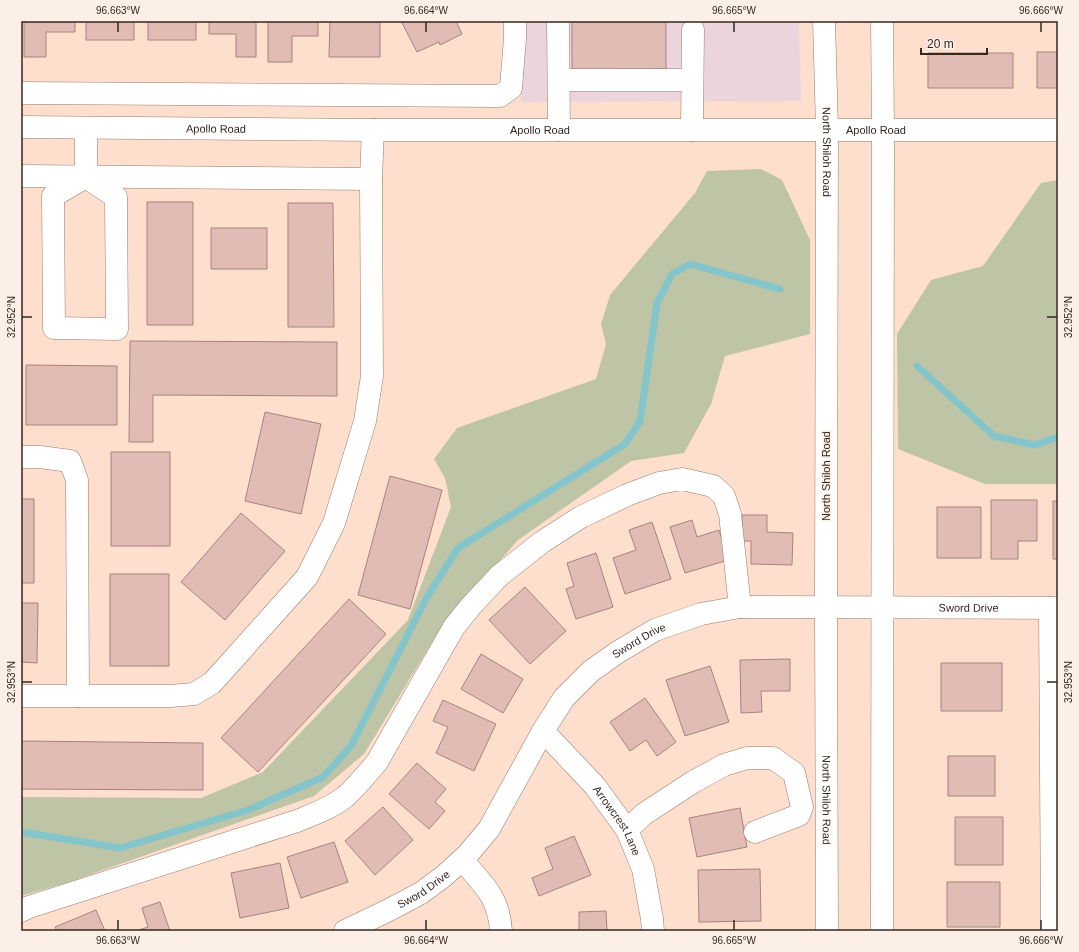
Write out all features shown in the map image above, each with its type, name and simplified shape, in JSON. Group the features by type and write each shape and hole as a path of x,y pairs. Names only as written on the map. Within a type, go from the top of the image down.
{"street":[{"path":"21,93 500,96 511,88 515,21"},
{"path":"558,21 559,130"},
{"name":"North Shiloh Road","path":"824,21 827,129 827,931"},
{"path":"882,21 882,931"},
{"path":"692,130 693,30"},
{"path":"559,80 692,80"},
{"name":"Apollo Road","path":"21,127 373,130 1058,130"},
{"path":"86,128 86,177"},
{"path":"21,696 170,696 194,694 212,683 307,577 334,523 365,421 372,376 371,179 373,130"},
{"path":"21,176 371,179"},
{"path":"86,177 116,197 117,329 54,328 53,196 86,177"},
{"path":"21,457 40,457 70,461 78,480 78,696"},
{"path":"21,911 44,902 298,821 323,810 344,797 377,762 454,627 499,576 542,542 582,516 627,495 659,483 682,479 714,486 724,496 730,514 740,607"},
{"name":"Sword Drive","path":"345,931 380,915 421,893 462,860 490,829 543,731 564,698 591,671 618,652 655,630 702,614 740,607 1054,608"},
{"path":"1052,931 1054,608"},
{"name":"Arrowcrest Lane","path":"543,731 595,786 627,830 643,869 653,931"},
{"path":"627,830 644,814 693,782 724,765 747,758 773,758 794,773 802,807 799,815 755,832"},
{"path":"462,860 491,894 500,917 501,931"}],"shaded area":[{"path":"520,21 799,21 801,101 521,102"}],"green space":[{"path":"761,169 782,180 810,240 810,334 725,356 711,404 684,453 631,461 518,540 440,629 364,754 314,796 69,882 21,896 21,797 201,798 263,772 408,620 451,507 445,478 434,459 457,428 596,379 606,344 601,324 610,295 695,193 707,171"},
{"path":"1058,180 1058,484 985,484 898,449 897,334 931,280 983,266 1041,183"}],"building":[{"path":"24,21 75,21 75,32 46,32 46,57 24,57"},
{"path":"86,21 134,21 134,40 86,40"},
{"path":"148,21 196,21 196,40 148,40"},
{"path":"209,21 256,21 256,57 236,57 236,34 209,34"},
{"path":"268,21 318,21 318,36 292,36 292,62 268,62"},
{"path":"330,21 380,21 380,57 329,57"},
{"path":"401,21 456,21 462,34 440,45 439,42 417,52"},
{"path":"572,21 666,21 666,69 572,70"},
{"path":"1037,52 1058,52 1058,88 1037,88"},
{"path":"928,53 1013,53 1013,88 928,88"},
{"path":"147,202 193,202 193,325 147,325"},
{"path":"288,203 333,203 334,327 288,327"},
{"path":"211,228 267,228 267,269 211,269"},
{"path":"130,341 337,342 337,396 153,395 153,442 129,442"},
{"path":"26,365 117,366 117,425 26,425"},
{"path":"265,412 321,424 301,514 245,501"},
{"path":"111,452 170,452 170,546 111,546"},
{"path":"390,476 442,490 410,609 358,595"},
{"path":"21,499 34,499 34,583 21,583"},
{"path":"991,500 1037,500 1037,541 1018,541 1018,559 991,559"},
{"path":"1053,501 1058,501 1058,559 1053,559"},
{"path":"937,507 981,507 981,558 937,558"},
{"path":"241,513 285,551 225,620 181,582"},
{"path":"742,515 767,515 767,532 793,533 792,565 751,564 751,541 742,541"},
{"path":"692,520 697,537 719,530 728,560 685,573 670,527"},
{"path":"652,522 671,579 625,594 613,558 636,550 629,530"},
{"path":"596,553 613,607 576,619 566,589 574,586 567,563"},
{"path":"110,574 169,574 169,666 110,666"},
{"path":"525,587 566,631 530,664 489,620"},
{"path":"349,599 386,634 258,772 221,738"},
{"path":"21,603 38,603 37,663 21,662"},
{"path":"481,654 523,679 503,713 461,689"},
{"path":"790,659 790,691 761,691 762,712 741,713 740,660"},
{"path":"941,663 1002,663 1002,711 941,711"},
{"path":"710,666 729,722 685,736 666,680"},
{"path":"645,698 676,742 657,756 646,740 630,751 610,722"},
{"path":"443,700 496,724 474,771 436,753 448,727 433,721"},
{"path":"21,741 203,743 203,790 21,789"},
{"path":"948,756 995,756 995,796 948,796"},
{"path":"417,763 446,789 435,802 445,811 429,829 389,794"},
{"path":"383,807 413,840 375,875 345,841"},
{"path":"740,808 747,847 697,857 689,818"},
{"path":"955,817 1003,817 1003,865 955,865"},
{"path":"574,836 591,875 539,896 532,878 553,869 545,848"},
{"path":"334,842 348,882 301,898 287,857"},
{"path":"280,863 289,908 240,918 231,873"},
{"path":"760,869 761,921 699,922 698,870"},
{"path":"947,882 1000,882 1000,927 947,927"},
{"path":"160,902 170,931 136,931 148,927 142,908"},
{"path":"96,910 105,931 57,931 55,927"},
{"path":"606,911 607,931 579,931 579,912"}],"waterway":[{"path":"21,832 120,848 248,810 323,777 351,746 427,597 458,548 625,444 640,421 657,303 672,274 690,264 780,289"},
{"path":"917,366 994,436 1035,445 1058,437"}]}
